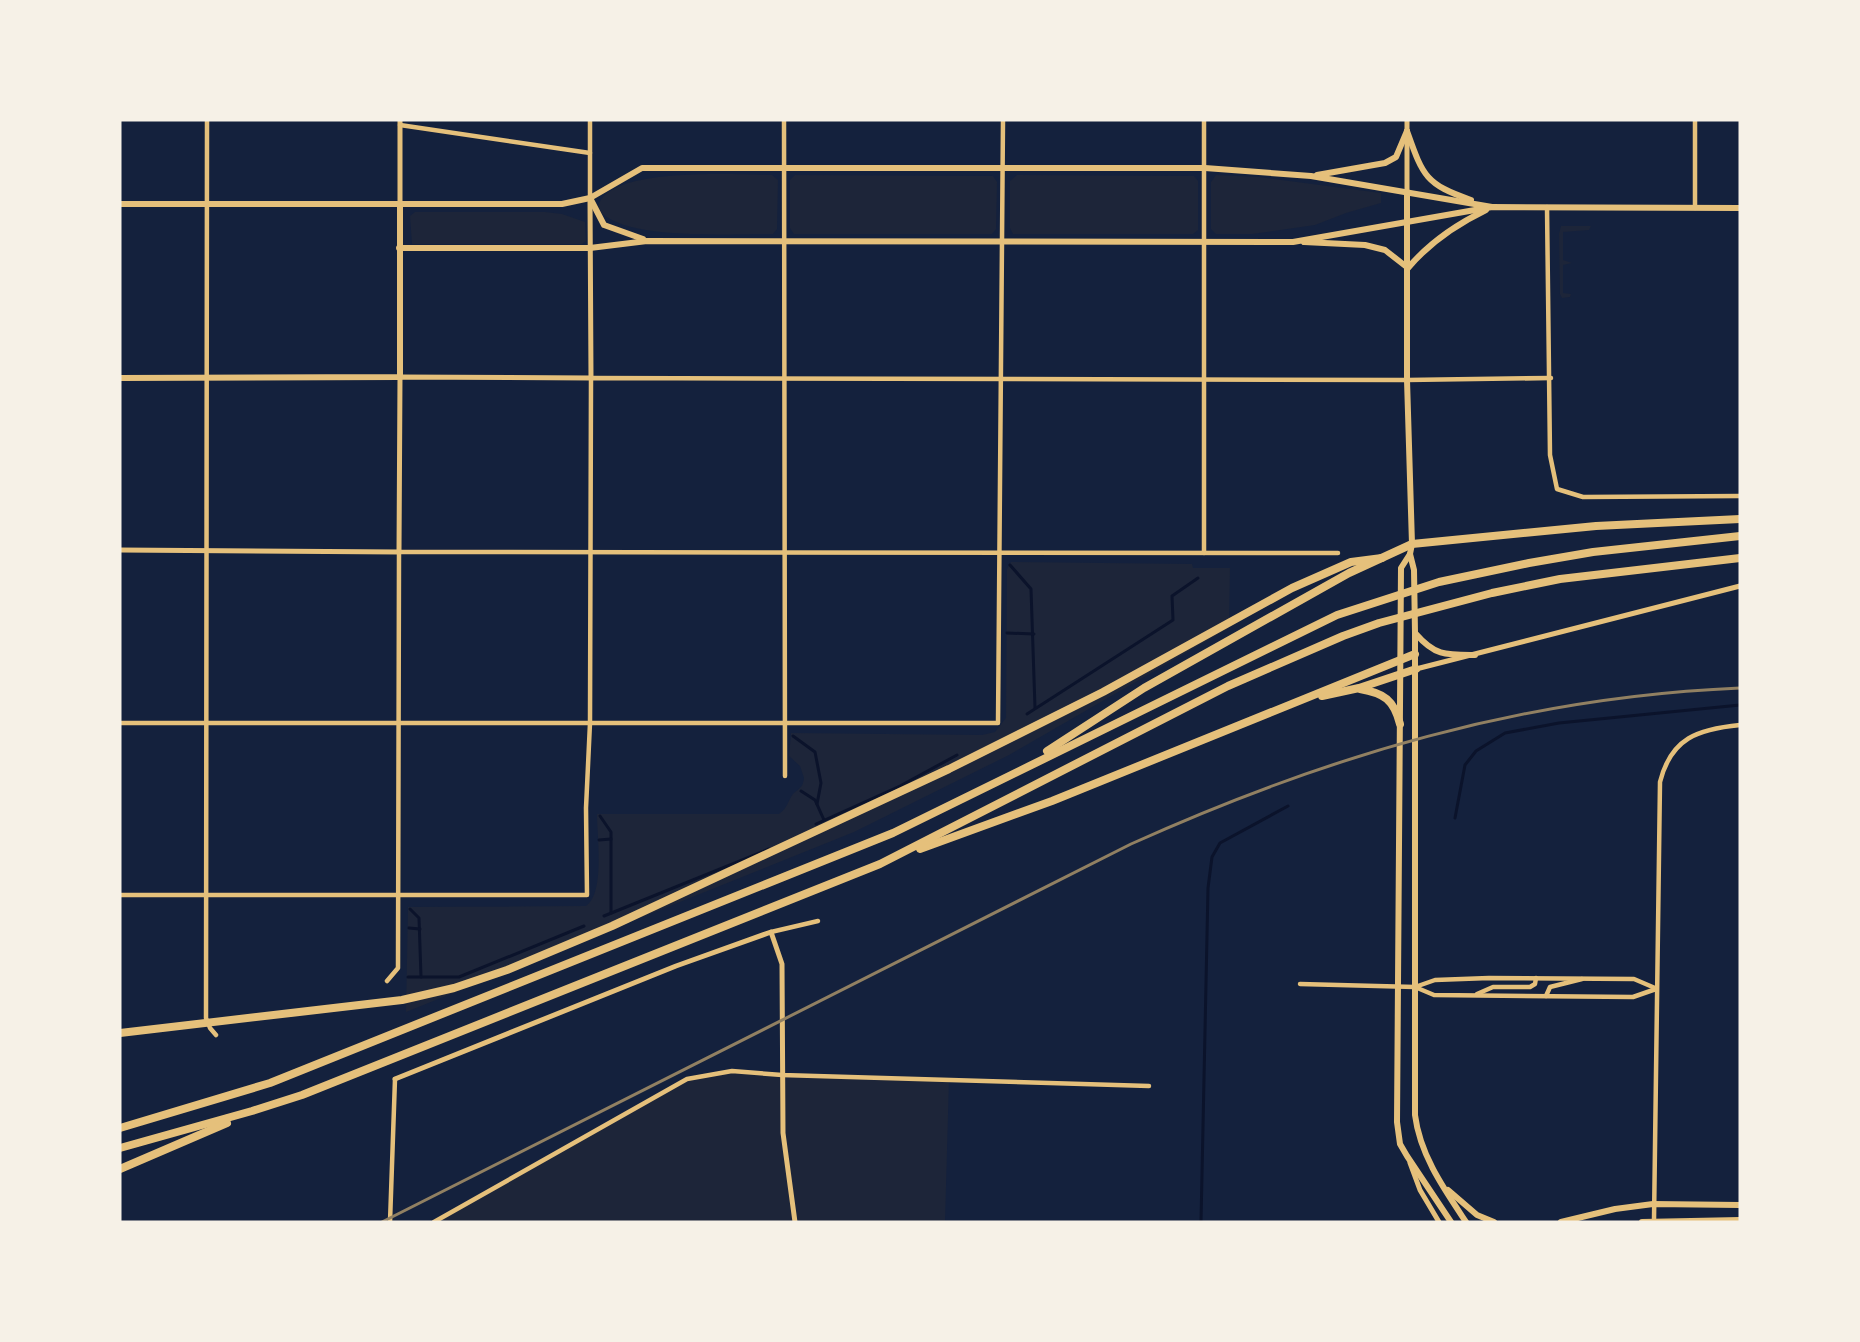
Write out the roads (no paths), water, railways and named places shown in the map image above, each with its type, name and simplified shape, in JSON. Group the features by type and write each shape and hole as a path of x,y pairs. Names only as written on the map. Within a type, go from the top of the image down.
{"highway":[{"path":"1015,771 1144,688 1350,573 1412,544 1596,526 1740,519"},
{"path":"120,1128 232,1096 342,1055 893,833 1015,771 1337,615 1439,582 1593,552 1740,537"},
{"path":"120,1033 207,1021 359,1007 402,1000 454,988 507,970 642,913 949,769 1103,692 1292,588 1351,562 1382,558"},
{"path":"880,864 1228,686 1379,623 1438,606 1560,579 1740,558"},
{"path":"120,1169 252,1112 311,1091 880,864 1052,801 1415,654"},
{"path":"1298,701 1359,688 1416,669"},
{"path":"1359,688 1381,693 1390,700 1396,708 1401,724"},
{"path":"120,1148 252,1112"}],"main road":[{"path":"1311,176 1385,164 1396,157 1407,131"},
{"path":"1407,131 1421,170 1433,183 1447,192 1492,207"},
{"path":"120,204 562,204 590,198 642,168 1205,168 1311,176 1492,207"},
{"path":"1407,192 1407,380 1412,544 1410,554 1401,568 1397,1122 1400,1144 1451,1222"},
{"path":"590,198 604,225 647,241"},
{"path":"120,378 400,376 400,205"},
{"path":"1408,268 1425,248 1458,223 1492,207"},
{"path":"1293,242 1492,207 1740,208"},
{"path":"399,248 590,248 647,241 1293,242 1365,245 1385,250 1408,268"},
{"path":"1410,554 1414,570 1416,669 1416,1125 1418,1135 1441,1184 1466,1222"},
{"path":"1415,633 1429,649 1446,655 1475,655"},
{"path":"1441,1184 1477,1215 1494,1222"},
{"path":"1561,1222 1615,1209 1653,1204 1740,1205"},
{"path":"1642,1222 1654,1220 1740,1221"}],"street":[{"path":"207,120 207,1021 216,1035"},
{"path":"120,895 587,895 586,808 590,723 591,552 590,120"},
{"path":"784,120 784,776"},
{"path":"120,723 998,723 1003,120"},
{"path":"1204,120 1204,553"},
{"path":"1407,120 1407,192"},
{"path":"1695,120 1695,208"},
{"path":"400,205 400,123 590,153"},
{"path":"1547,207 1551,378 1550,455 1557,489 1583,497 1740,496"},
{"path":"387,981 398,968 400,376 1407,380 1551,378"},
{"path":"120,550 1338,553"},
{"path":"1416,669 1740,586"},
{"path":"1654,1220 1660,783 1664,766 1675,748 1693,735 1714,728 1740,725"},
{"path":"390,1222 395,1079 676,966 771,932 818,921"},
{"path":"771,932 782,964 783,1133 795,1222"},
{"path":"1474,996 1493,987 1530,987 1535,984 1536,978"},
{"path":"1300,984 1415,987 1435,980 1585,978 1634,979 1656,989"},
{"path":"1546,996 1550,987 1569,984 1585,978"},
{"path":"1415,987 1434,995 1474,996 1633,997 1656,989"},
{"path":"434,1222 687,1079 732,1071 782,1075 1149,1086"},
{"path":"1407,1156 1420,1190 1439,1222"}],"waterway":[{"path":"1010,565 1031,589 1035,708"},
{"path":"1027,714 1173,620 1172,596 1198,578"},
{"path":"1007,633 1034,634"},
{"path":"1455,818 1465,765 1476,751 1505,733 1559,723 1740,705"},
{"path":"793,736 815,752 821,783 817,804"},
{"path":"816,824 900,786 957,755"},
{"path":"801,791 815,800 824,820"},
{"path":"1201,1222 1208,888 1212,857 1220,843 1288,806"},
{"path":"600,816 611,832 611,913"},
{"path":"599,840 611,839"},
{"path":"604,916 769,849"},
{"path":"410,909 419,918 421,977"},
{"path":"408,977 459,977 584,926"},
{"path":"409,928 420,929"}],"railway":[{"path":"382,1222 1131,844 1204,812 1352,758 1428,736 1504,718 1581,704 1660,694 1740,688"}]}
